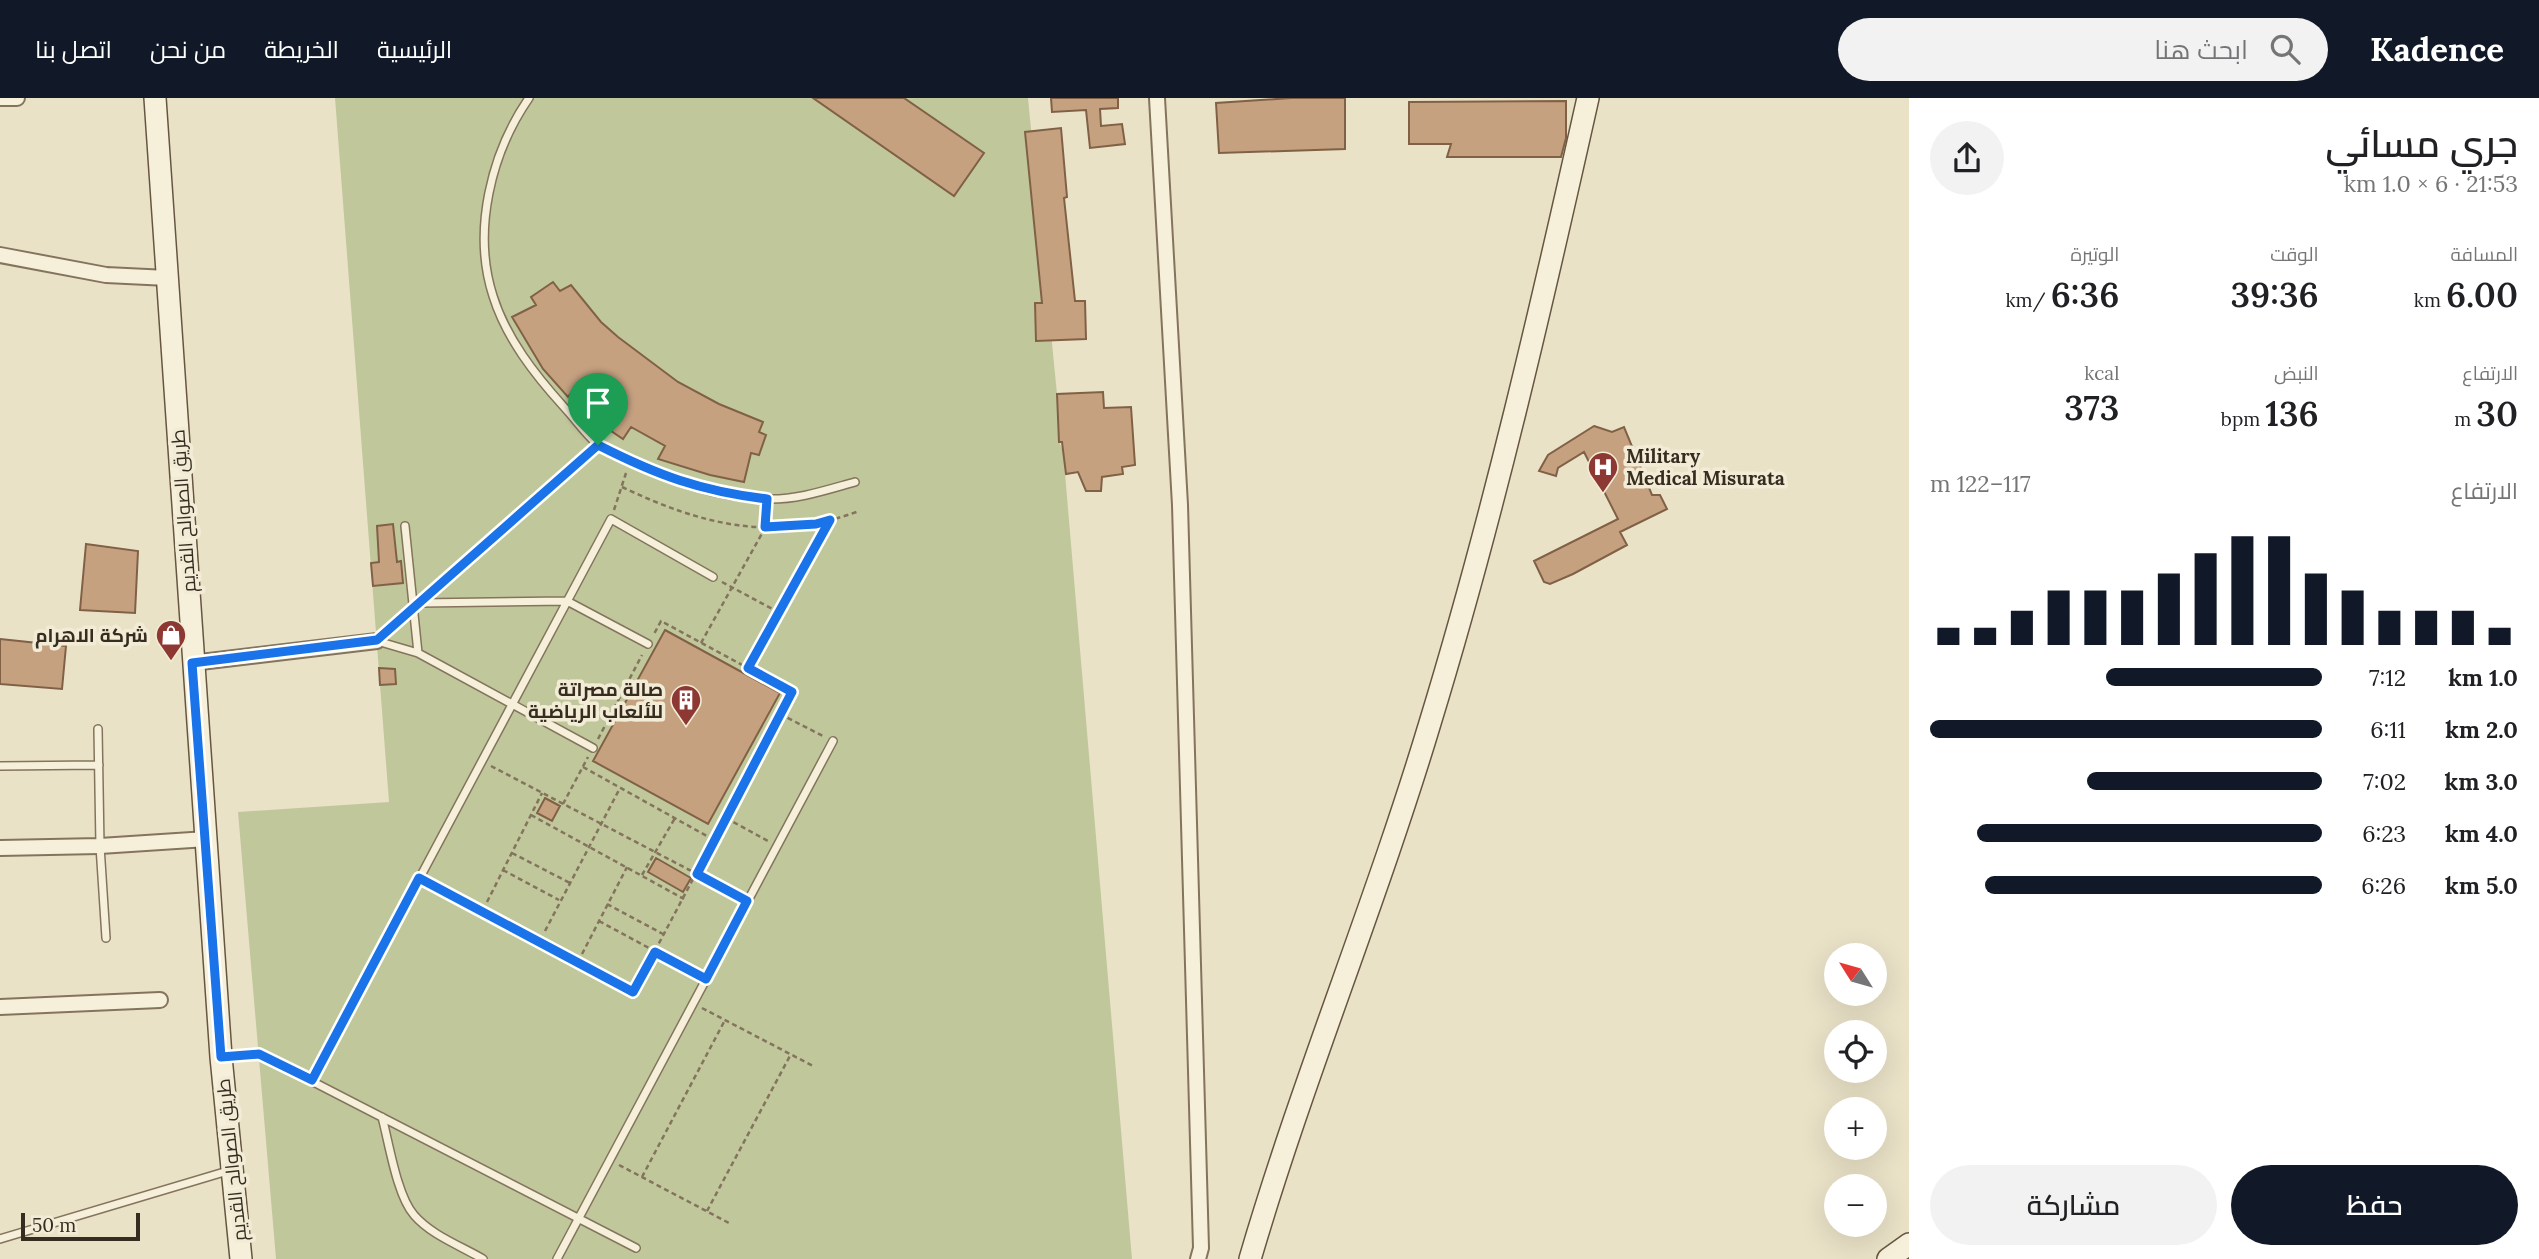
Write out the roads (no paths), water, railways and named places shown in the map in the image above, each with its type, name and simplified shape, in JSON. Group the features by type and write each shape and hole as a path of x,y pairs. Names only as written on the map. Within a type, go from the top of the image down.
{"street":[{"path":"0,98 17,98"},
{"name":"طريق الصوالح القديم","path":"155,98 221,1057 241,1259"},
{"path":"1157,98 1181,518 1201,1248 1198,1259"},
{"path":"1250,1259 1305,1091 1397,829 1467,598 1528,363 1588,98"},
{"path":"0,255 106,275 168,278"},
{"path":"192,663 377,640"},
{"path":"0,848 100,846 206,839"},
{"path":"0,1007 160,999"},
{"path":"1888,1259 1909,1244"}],"lane":[{"path":"529,98 504,144 491,181 485,220 485,261 493,297 514,342 533,371 598,445 646,470 689,485 730,495 767,499 800,497 855,482"},
{"path":"377,640 598,445"},
{"path":"312,1080 611,519 713,577"},
{"path":"405,526 417,605 418,653"},
{"path":"417,605 567,601 648,645"},
{"path":"377,640 418,653 593,748"},
{"path":"99,729 100,846 106,938"},
{"path":"557,1259 832,741"},
{"path":"0,766 99,765"},
{"path":"419,878 633,992"},
{"path":"221,1057 259,1054 636,1248"},
{"path":"382,1116 405,1203 415,1217 429,1228 483,1259"},
{"path":"0,1239 232,1170"}],"place":[{"name":"Military Medical Misurata","path":"1603,494"},
{"name":"شركة الاهرام","path":"171,662"},
{"name":"صالة مصراتة للألعاب الرياضية","path":"686,727"}]}
